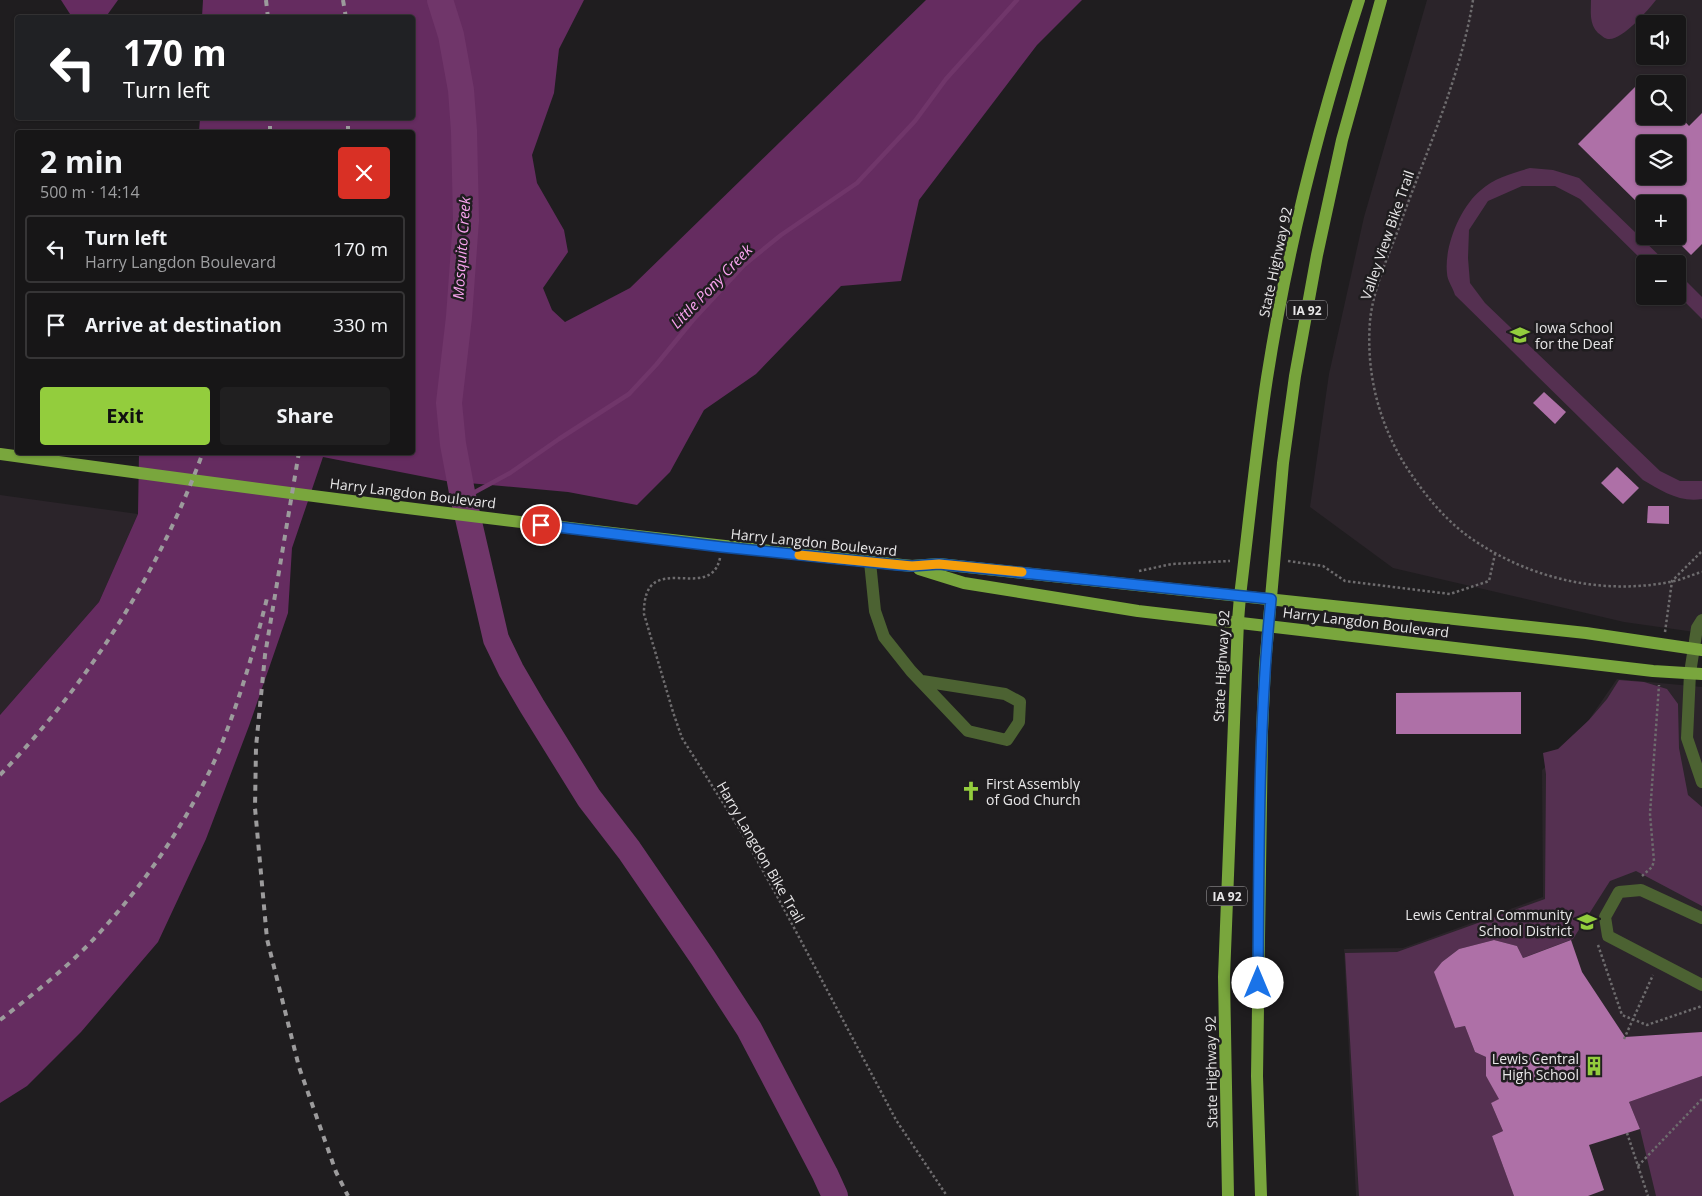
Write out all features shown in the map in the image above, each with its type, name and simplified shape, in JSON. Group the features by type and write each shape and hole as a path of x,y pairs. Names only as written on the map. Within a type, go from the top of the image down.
{"main road":[{"name":"State Highway 92","path":"1228,1196 1224,977 1240,596 1267,379 1287,268 1315,152 1345,45 1360,0"},
{"name":"IA 92","path":"1261,1196 1257,1076 1262,732 1268,626 1283,463 1309,295 1342,140 1381,0"},
{"name":"Harry Langdon Boulevard","path":"0,454 722,547 912,566 939,564 1271,599 1586,633 1697,650"},
{"name":"Harry Langdon Boulevard","path":"912,566 964,583 1138,611 1696,674"}],"street":[{"path":"870,562 875,611 884,637 912,671 968,731 1007,740 1019,722 1020,702 1004,694 922,681"},
{"path":"1702,620 1697,628 1696,674 1687,738 1702,782"},
{"path":"1702,918 1641,890 1619,892 1605,917 1608,936 1702,985"}],"path":[{"name":"Valley View Bike Trail","path":"1473,0 1465,40 1443,110 1373,301 1370,320 1369,358 1375,396 1385,425 1394,445 1412,475 1422,490 1446,517 1467,536 1506,561 1556,578 1615,587 1640,586 1672,581 1702,572"},
{"name":"Harry Langdon Bike Trail","path":"722,547 719,563 713,572 702,578 692,580 674,577 662,579 653,584 647,591 644,600 644,614 672,712 682,738 751,850 885,1101 947,1196"},
{"path":"1663,644 1672,581 1702,551"},
{"path":"1275,559 1323,566 1345,581 1450,594 1489,581 1495,554"},
{"path":"1642,876 1652,867 1654,854 1650,814 1660,671"},
{"path":"1596,938 1622,1015 1647,1025 1702,1006"},
{"path":"1624,1040 1659,963"},
{"path":"1638,1166 1702,1099"},
{"path":"1626,1133 1648,1196"}],"shaded area":[{"path":"61,0 118,0 107,15 70,14"},
{"path":"203,0 584,0 559,49 554,93 532,155 537,183 564,230 568,252 543,288 552,310 565,322 630,288 926,0 1082,0 1037,45 919,200 901,281 841,286 756,374 704,410 670,472 637,505 568,492 446,481 323,457 292,548 288,613 249,726 206,839 158,942 81,1032 27,1086 0,1103 0,715 99,602 138,514 139,455 415,455 415,130 199,130 200,120 415,120 415,15 202,15"},
{"name":"Iowa School for the Deaf","path":"1427,0 1702,0 1702,633 1624,622 1393,568 1310,507 1329,374 1364,217"},
{"path":"1591,0 1656,0 1643,15 1636,15 1636,22 1627,30 1614,38 1604,38 1598,33 1593,26"},
{"path":"1530,168 1553,170 1579,178 1636,233 1636,245 1648,245 1659,255 1637,255 1580,199 1555,186 1522,186 1488,201 1469,230 1468,258 1470,283 1485,303 1660,471 1680,481 1702,481 1702,499 1694,500 1678,497 1643,480 1455,295 1447,276 1447,263 1448,251 1455,228 1466,206 1473,197 1486,186 1504,176"},
{"path":"1686,281 1702,297 1702,319 1686,303"},
{"path":"0,495 138,514 99,602 0,715"},
{"name":"Lewis Central Community School District","path":"1617,679 1702,687 1702,1196 1356,1196 1344,949 1403,948 1543,897 1542,770 1579,734"},
{"path":"1619,680 1644,682 1667,689 1678,704 1679,748 1688,795 1702,807 1702,906 1636,871 1610,881 1573,939 1523,958 1517,946 1494,940 1459,949 1442,962 1435,972 1455,1028 1465,1026 1475,1052 1486,1057 1486,1076 1500,1099 1491,1103 1503,1131 1492,1136 1514,1196 1359,1196 1345,953 1397,952 1545,899 1546,774 1543,753 1558,749 1589,720 1607,699"},
{"path":"1702,1076 1702,1196 1656,1196 1640,1129 1629,1102"}],"building":[{"path":"1636,86 1636,125 1686,125 1686,123 1689,126 1702,113 1702,244 1691,255 1681,245 1686,245 1686,195 1636,195 1636,201 1578,144"},
{"path":"1544,392 1566,412 1555,424 1533,403"},
{"path":"1617,467 1639,488 1623,504 1601,483"},
{"path":"1648,506 1669,506 1669,524 1647,523"},
{"path":"1521,692 1521,734 1396,734 1396,693"},
{"name":"Lewis Central High School","path":"1494,940 1517,946 1523,958 1571,940 1582,972 1625,1037 1702,1032 1702,1076 1629,1102 1640,1129 1589,1145 1604,1190 1588,1196 1514,1196 1492,1136 1503,1131 1491,1103 1499,1099 1486,1076 1486,1057 1475,1052 1465,1026 1455,1028 1434,972 1442,962 1459,949"}],"waterway":[{"name":"Mosquito Creek","path":"440,0 451,35 461,90 466,220 459,317 449,403 453,444 462,492 496,639 532,706 589,798 629,850 749,1029 835,1196"},
{"name":"Little Pony Creek","path":"464,498 510,473 629,394 744,265 781,235 857,183 915,121 946,79 1017,0"}],"railway":[{"path":"266,0 268,15"},
{"path":"343,0 346,15"},
{"path":"270,120 270,130"},
{"path":"348,120 348,130"},
{"path":"0,775 63,703 92,664 118,624 166,540 202,455"},
{"path":"298,455 265,655 256,747 255,808 267,939 299,1067 336,1172 348,1196"},
{"path":"0,1020 66,966 102,930 136,889 167,846 195,800 226,734 246,675 268,594"}],"slow traffic":[{"path":"799,555 912,566 939,564 1022,572"}],"place":[{"name":"Iowa School for the Deaf","path":"1520,335"},
{"name":"First Assembly of God Church","path":"971,791"},
{"name":"Lewis Central Community School District","path":"1587,922"},
{"name":"Lewis Central High School","path":"1594,1066"}],"route":[{"path":"541,525 722,547 898,565 939,564 1271,599 1265,665 1262,732 1258,983"}]}
